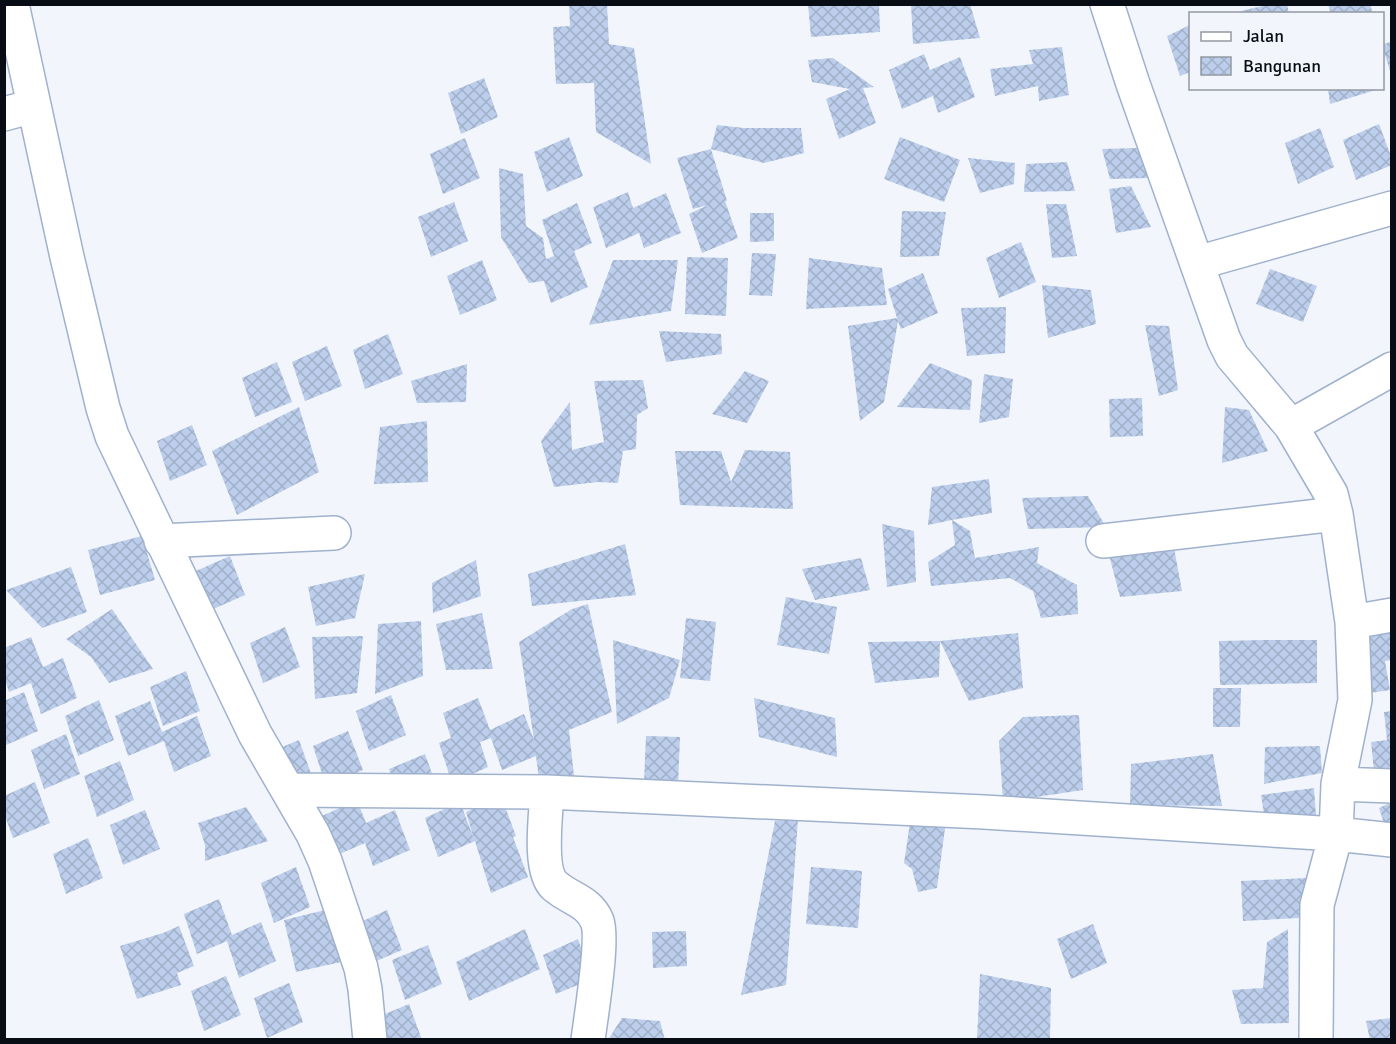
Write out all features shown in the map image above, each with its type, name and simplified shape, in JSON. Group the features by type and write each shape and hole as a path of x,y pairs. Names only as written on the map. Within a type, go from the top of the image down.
{"street":[{"path":"12,4 19,110 67,257 103,408 112,436 255,734 313,834 325,861 361,968 370,1040"},
{"path":"1107,4 1133,84 1232,356 1291,426 1331,494 1336,514 1353,622 1354,700 1338,784 1336,834 1317,905 1316,1040"},
{"path":"1197,263 1392,208"},
{"path":"1291,426 1392,369"},
{"path":"1103,541 1336,514"},
{"path":"161,541 334,533"},
{"path":"1353,622 1392,615"},
{"path":"1338,784 1392,786"},
{"path":"288,790 547,792 984,812 1336,834 1392,840"},
{"path":"547,792 545,865 554,885 589,907 598,923 599,940 588,1040"}],"building":[{"path":"569,4 607,4 609,44 634,48 651,164 596,132 594,83 556,84 553,27 570,26"},
{"path":"808,4 879,4 880,32 811,37"},
{"path":"911,4 970,4 980,38 913,44"},
{"path":"1271,4 1287,4 1289,12 1241,12"},
{"path":"1328,4 1370,4 1372,12 1330,12"},
{"path":"1189,25 1189,72 1180,76 1167,36"},
{"path":"1392,41 1392,74 1384,51 1384,44"},
{"path":"1062,47 1069,95 1039,101 1038,86 995,96 990,69 1033,64 1029,50"},
{"path":"924,54 930,70 960,57 975,97 938,113 933,96 902,109 889,70"},
{"path":"833,58 874,87 863,88 876,123 839,139 826,99 850,89 812,82 808,60"},
{"path":"484,78 498,117 461,134 448,93"},
{"path":"1328,90 1376,90 1330,104"},
{"path":"1379,124 1392,159 1392,165 1356,180 1343,140"},
{"path":"717,125 744,128 801,128 804,153 764,163 711,149"},
{"path":"1320,128 1334,167 1298,184 1285,143"},
{"path":"569,137 583,176 547,192 534,152"},
{"path":"900,137 960,160 944,202 884,179"},
{"path":"465,138 480,178 443,194 430,154"},
{"path":"1139,148 1148,178 1110,179 1102,149"},
{"path":"711,149 738,238 702,253 689,214 708,205 693,209 677,158"},
{"path":"968,158 1015,163 1014,184 980,193"},
{"path":"1067,162 1075,191 1024,192 1026,164"},
{"path":"499,168 523,174 526,226 543,238 546,259 554,256 542,220 577,203 592,243 574,251 588,287 551,303 544,281 529,283 501,237"},
{"path":"1131,186 1151,227 1116,233 1109,189"},
{"path":"628,192 633,208 666,193 681,233 644,248 639,233 606,248 593,207"},
{"path":"454,202 468,241 431,257 418,217"},
{"path":"1046,204 1066,204 1077,256 1052,258"},
{"path":"902,211 946,212 939,256 900,257"},
{"path":"750,213 774,213 774,241 750,242"},
{"path":"1021,242 1036,282 999,298 986,258"},
{"path":"752,253 776,254 772,296 749,295"},
{"path":"687,257 728,258 726,316 685,314"},
{"path":"809,258 882,268 887,305 806,309"},
{"path":"482,260 497,300 460,315 447,276"},
{"path":"613,260 678,260 671,311 589,325"},
{"path":"1270,269 1317,286 1303,322 1256,304"},
{"path":"923,273 938,313 901,329 898,321 884,402 860,421 848,326 897,318 888,289"},
{"path":"1042,285 1091,290 1096,324 1048,338"},
{"path":"1006,307 1005,353 967,356 961,308"},
{"path":"1145,325 1169,326 1178,390 1159,396"},
{"path":"659,331 721,334 722,354 666,362"},
{"path":"388,334 403,374 365,389 353,350"},
{"path":"327,346 342,386 305,401 292,362"},
{"path":"277,362 292,402 255,417 242,378"},
{"path":"930,363 972,380 970,410 897,407"},
{"path":"467,364 466,402 417,403 411,381"},
{"path":"745,371 769,381 747,423 712,414"},
{"path":"984,374 1013,379 1009,417 979,423"},
{"path":"643,380 648,408 637,415 636,449 623,451 618,483 598,482 554,487 541,441 570,402 572,450 604,442 594,381"},
{"path":"1142,398 1143,436 1110,437 1109,399"},
{"path":"299,407 319,472 237,515 212,451"},
{"path":"1225,407 1249,410 1268,451 1222,463"},
{"path":"427,421 428,482 374,484 380,427"},
{"path":"192,425 207,465 170,481 157,441"},
{"path":"745,450 790,452 793,509 680,505 675,451 721,451 731,482"},
{"path":"989,479 992,513 928,525 932,487"},
{"path":"1088,496 1106,527 1028,529 1022,498"},
{"path":"952,520 970,531 975,558 1039,547 1037,563 1077,585 1078,614 1041,618 1033,591 1010,578 931,586 928,562 955,545"},
{"path":"882,524 914,531 916,582 887,587"},
{"path":"142,536 155,580 100,595 88,550"},
{"path":"1172,537 1182,591 1120,597 1108,551"},
{"path":"625,544 636,595 532,606 528,574"},
{"path":"230,556 245,595 209,611 196,571"},
{"path":"861,558 870,590 815,600 802,569"},
{"path":"476,560 481,596 433,613 432,583"},
{"path":"71,567 87,612 42,628 6,590"},
{"path":"365,574 355,618 316,626 308,587"},
{"path":"786,597 837,607 829,654 777,645"},
{"path":"588,604 612,712 569,730 574,776 539,779 536,756 502,770 491,738 480,742 488,767 452,783 439,743 451,738 443,713 478,698 490,730 524,714 534,740 519,642 572,609"},
{"path":"112,609 153,669 109,683 91,657 66,639"},
{"path":"482,613 493,669 446,670 436,624"},
{"path":"686,618 716,622 710,681 680,678"},
{"path":"421,621 423,676 375,694 378,624"},
{"path":"285,627 300,667 263,683 250,643"},
{"path":"1392,627 1392,660 1385,661 1390,690 1370,693 1359,632"},
{"path":"1018,633 1023,688 969,701 940,641"},
{"path":"363,636 357,693 315,699 312,637"},
{"path":"31,637 43,667 63,658 77,698 41,714 31,683 9,692 4,677 4,648"},
{"path":"613,640 680,660 669,698 617,724"},
{"path":"1317,640 1317,683 1220,685 1219,641"},
{"path":"940,641 939,677 875,683 868,642"},
{"path":"186,671 200,711 163,726 150,687"},
{"path":"1213,688 1241,688 1240,727 1213,727"},
{"path":"24,692 38,731 4,746 4,701"},
{"path":"391,695 406,735 369,751 356,711"},
{"path":"754,698 835,718 837,757 759,737"},
{"path":"99,700 114,740 78,756 65,716"},
{"path":"150,701 162,732 197,716 211,756 174,772 164,741 128,756 115,716"},
{"path":"1392,711 1392,779 1375,781 1371,742 1387,740 1384,712"},
{"path":"1079,715 1083,790 1003,802 999,741 1023,717"},
{"path":"348,731 363,770 326,786 313,746"},
{"path":"66,734 80,774 44,789 31,750"},
{"path":"646,736 680,737 678,785 644,783"},
{"path":"299,740 313,779 276,795 263,755"},
{"path":"1320,746 1322,773 1264,784 1265,747"},
{"path":"425,754 439,793 403,809 389,769"},
{"path":"1213,754 1222,806 1130,805 1131,764"},
{"path":"120,761 134,800 97,817 84,776"},
{"path":"35,782 50,823 13,838 4,813 4,796"},
{"path":"1314,788 1316,816 1264,814 1261,795"},
{"path":"501,796 528,877 491,893 475,841 438,857 425,818 460,802 474,839 466,812"},
{"path":"357,800 366,823 395,810 410,850 373,866 365,843 335,856 322,816"},
{"path":"1392,802 1392,845 1391,845 1379,808"},
{"path":"246,807 268,841 205,861 205,845 198,823"},
{"path":"145,810 160,849 123,865 110,825"},
{"path":"911,816 946,821 937,888 918,892 912,869 904,863"},
{"path":"798,819 786,985 741,995 775,821"},
{"path":"88,838 103,878 66,894 53,854"},
{"path":"296,867 310,907 274,923 261,883"},
{"path":"811,867 862,871 858,928 806,924"},
{"path":"1307,878 1299,918 1243,921 1241,881"},
{"path":"219,899 232,935 261,922 276,961 239,978 227,941 197,954 184,914"},
{"path":"329,909 341,962 296,972 284,920"},
{"path":"387,910 402,950 365,966 352,926"},
{"path":"1093,924 1107,963 1071,979 1057,939"},
{"path":"179,926 194,966 177,973 181,985 137,999 120,946"},
{"path":"525,929 540,969 469,1001 456,962"},
{"path":"1288,929 1289,1023 1241,1024 1232,990 1263,988 1267,942"},
{"path":"686,931 687,966 653,968 652,932"},
{"path":"578,939 592,979 556,994 543,955"},
{"path":"428,945 442,984 405,1000 392,960"},
{"path":"980,974 1051,988 1050,1040 977,1040"},
{"path":"226,976 241,1015 204,1031 191,991"},
{"path":"289,983 303,1022 267,1038 254,998"},
{"path":"409,1004 422,1040 380,1040 373,1019"},
{"path":"622,1018 660,1021 665,1040 608,1040"},
{"path":"1392,1018 1392,1040 1370,1040 1366,1021"}]}
